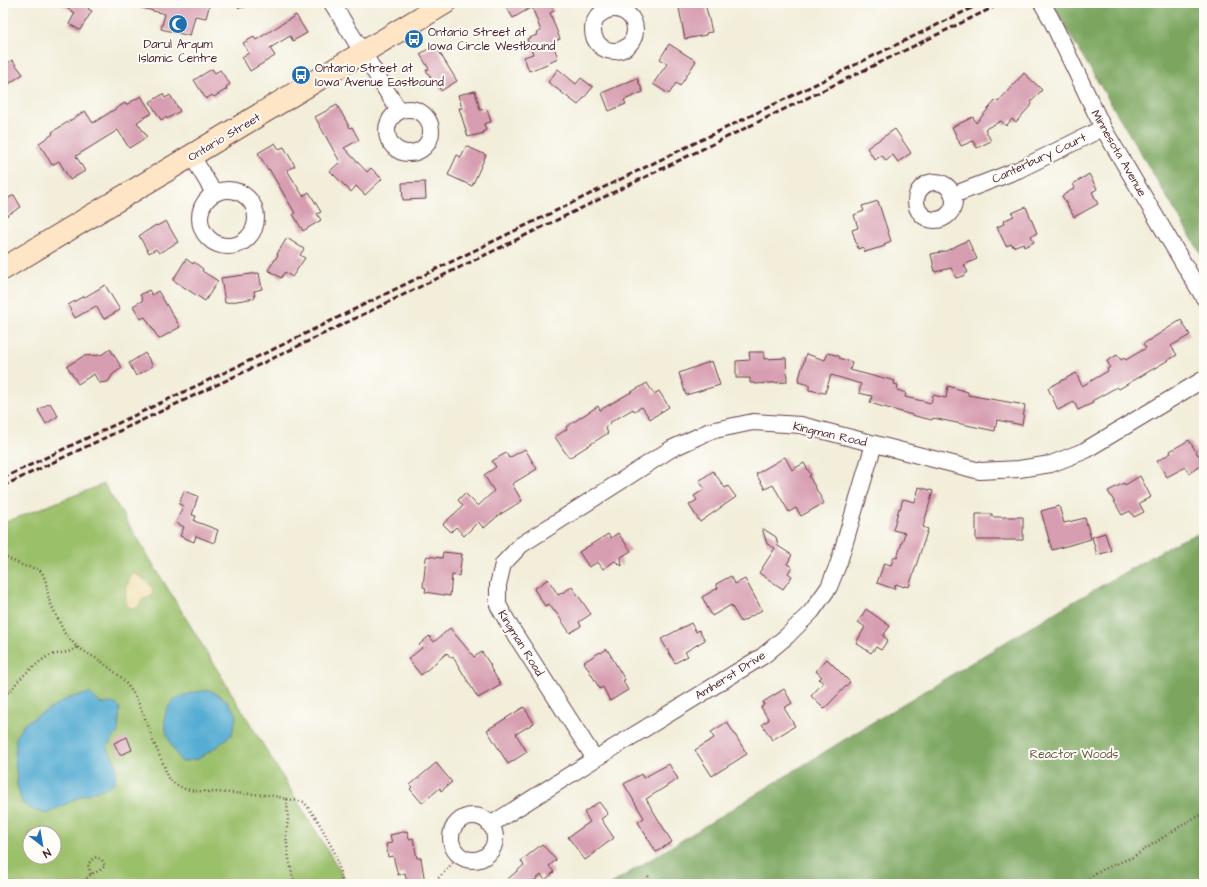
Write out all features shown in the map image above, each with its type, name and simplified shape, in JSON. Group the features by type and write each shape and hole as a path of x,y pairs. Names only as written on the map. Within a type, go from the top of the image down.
{"main road":[{"name":"Ontario Street","path":"3,270 445,3"}],"street":[{"path":"332,3 399,111"},
{"name":"Minnesota Avenue","path":"1042,3 1103,128 1204,298"},
{"name":"Canterbury Court","path":"953,195 1018,170 1103,128"},
{"path":"192,156 214,193"},
{"name":"Kingman Road","path":"594,759 498,605 498,585 503,564 521,545 658,457 671,449 710,431 753,422 801,425 980,471 1019,469 1051,464 1084,451 1204,379"},
{"name":"Amherst Drive","path":"490,825 594,759 763,656 787,636 812,611 829,587 839,562 874,444"},
{"path":"471,817 478,817 485,820 494,831 494,845 491,851 480,859 466,859 460,856 452,843 454,829 458,823 471,817"}],"path":[{"path":"3,556 24,566 38,569 42,572 46,582 49,600 65,634 77,647 102,662 122,678 133,693 148,725 153,741 165,768 167,777 175,784 185,789 196,791 269,795 304,802 318,821 335,853 343,884"},
{"path":"3,707 4,693 12,691 17,683 30,670 47,657 73,650 77,647"},
{"path":"287,799 288,819 286,836 293,878 298,884"},
{"path":"1078,884 1104,869 1133,857 1190,820 1204,814"},
{"path":"433,884 460,856"},
{"path":"82,884 91,874 99,872 105,866 102,860 96,857 91,860 88,866 91,874"},
{"path":"648,876 652,884"},
{"path":"3,881 12,884"}],"green space":[{"path":"1051,3 1204,3 1204,259 1058,15"},
{"path":"104,484 348,884 3,884 3,523"},
{"name":"Reactor Woods","path":"1204,532 1204,884 611,884 873,722 1059,610 1179,541"}],"sand":[{"path":"132,573 138,575 150,585 153,590 151,597 143,599 137,608 130,608 127,606 126,602 127,586"}],"water":[{"path":"210,690 225,699 237,714 232,734 218,746 198,759 182,762 167,733 165,714 169,706 176,699 188,694"},
{"path":"90,693 101,704 114,703 120,708 118,733 107,748 116,763 115,782 103,789 79,797 47,814 36,811 22,803 17,785 15,759 16,736 25,723 69,698"}],"building":[{"path":"58,3 91,3 88,9 92,11 80,30 69,24 75,13"},
{"name":"Darul Arqum Islamic Centre","path":"138,3 210,3 206,18 195,16 190,36 161,29 165,14 138,7"},
{"path":"504,3 549,3 554,11 550,13 560,39 552,42 558,58 549,62 550,63 529,71 524,57 533,54 527,39 537,35 536,33 541,31 532,7 513,18"},
{"path":"678,3 705,3 712,32 706,33 706,35 685,39"},
{"path":"296,15 307,33 293,41 290,36 270,48 275,56 250,71 242,57 249,53 243,43 254,37 256,40"},
{"path":"669,44 696,61 680,86 676,83 669,94 653,84 667,64 660,59"},
{"path":"435,45 457,81 441,91 426,70 429,69 420,54"},
{"path":"12,60 23,74 3,88 3,67"},
{"path":"212,69 215,73 220,70 230,84 226,87 227,89 214,97 212,95 206,99 194,80"},
{"path":"558,69 576,84 581,78 593,87 578,105 548,82"},
{"path":"1024,73 1042,90 1031,102 1032,104 1016,122 1012,119 1006,126 1001,121 985,129 991,141 977,148 973,141 961,146 952,127 973,117 976,123 996,100 998,102"},
{"path":"637,78 643,92 624,100 626,104 609,111 602,93"},
{"path":"475,91 480,110 487,109 491,122 484,124 486,130 483,132 484,133 468,137 459,108 462,108 458,95"},
{"path":"163,94 165,98 170,95 180,111 167,119 166,117 161,120 150,102"},
{"path":"141,96 152,113 137,122 147,137 129,148 118,130 76,156 85,171 70,180 59,161 52,165 39,143 53,134 52,132 85,111 93,123 125,103 126,105"},
{"path":"337,105 350,128 352,127 359,140 344,148 367,172 371,168 382,179 365,195 356,186 351,192 330,171 340,162 315,117"},
{"path":"895,129 911,153 898,162 893,155 886,161 882,155 875,160 867,148"},
{"path":"275,143 279,149 284,147 295,166 287,170 303,196 309,192 321,212 317,214 321,220 303,231 293,214 295,213 258,153"},
{"path":"466,146 486,155 472,186 448,175 457,155 461,157"},
{"path":"1089,174 1097,189 1092,192 1098,204 1074,217 1062,196 1075,188 1073,184"},
{"path":"425,182 426,199 403,200 402,183"},
{"path":"14,195 21,207 3,218 3,201"},
{"path":"878,201 891,241 884,244 885,246 865,252 863,247 858,249 852,230 858,228 854,215 864,211 862,206"},
{"path":"1026,207 1037,233 1031,236 1034,242 1024,247 1023,243 1013,247 1012,244 1006,246 997,227 1004,224 1003,221 1014,216 1012,213"},
{"path":"166,221 178,242 159,253 156,249 149,253 139,236 156,225 157,226"},
{"path":"287,238 304,249 300,255 305,258 292,277 285,272 281,278 268,270"},
{"path":"968,240 977,259 964,265 968,272 963,276 956,278 951,268 935,272 931,254 946,251"},
{"path":"186,259 193,264 194,262 203,269 202,271 218,281 205,301 173,280"},
{"path":"259,273 262,289 254,291 255,298 225,303 221,278"},
{"path":"105,285 120,310 104,319 96,306 75,318 68,305"},
{"path":"149,290 152,295 158,291 180,327 159,339 145,317 141,319 133,306 143,300 140,295"},
{"path":"1181,320 1190,335 1171,346 1177,355 1119,389 1117,387 1092,401 1093,403 1078,410 1074,402 1058,410 1048,388 1076,373 1082,386 1108,371 1107,369 1110,367 1107,361 1117,355 1121,360 1124,358 1126,360 1146,348 1143,344"},
{"path":"110,349 122,368 113,374 108,382 99,383 94,374 78,384 67,366 83,356 101,355"},
{"path":"749,352 764,352 764,359 786,358 787,382 754,384 750,383 750,378 736,378 736,361 750,360"},
{"path":"145,353 153,366 136,376 129,363"},
{"path":"828,353 852,362 850,370 895,381 894,384 898,385 897,390 906,393 905,397 931,403 933,395 946,398 948,386 968,392 968,395 1025,405 1022,425 997,420 995,431 933,418 932,420 919,417 870,403 872,396 859,393 861,384 831,375 825,393 809,390 809,385 798,382 806,354 825,360"},
{"path":"712,361 720,385 686,395 679,373"},
{"path":"647,383 654,394 659,391 669,407 650,419 642,407 634,411 633,409 609,423 610,424 605,427 608,433 569,458 555,437 567,429 566,427 598,406 600,410"},
{"path":"50,403 58,416 46,424 38,410"},
{"path":"1189,440 1198,455 1200,454 1204,460 1204,464 1189,473 1185,467 1167,477 1157,461 1171,453 1170,451"},
{"path":"525,449 537,469 512,484 522,501 499,515 484,528 478,522 464,536 456,527 451,532 443,524 463,506 458,500 465,493 478,506 494,491 484,475 496,467 492,461 506,453 509,458"},
{"path":"785,457 792,470 804,463 811,475 809,476 824,503 801,516 796,508 789,512 773,485 765,489 756,474"},
{"path":"713,471 725,488 728,486 736,497 700,522 689,505 697,500 694,496 705,489 699,481"},
{"path":"1140,476 1151,497 1139,503 1144,512 1134,517 1130,511 1122,515 1108,491 1124,483 1125,485"},
{"path":"919,487 933,491 923,527 928,529 909,587 896,584 894,589 877,583 884,563 891,565 894,557 897,558 905,533 893,530 899,508 900,509 903,499 915,502"},
{"path":"184,491 198,496 192,515 196,516 194,521 218,530 214,543 196,536 194,542 180,536 184,527 176,523 183,506 179,504"},
{"path":"1059,506 1064,523 1085,518 1091,539 1052,550 1041,511"},
{"path":"976,514 992,514 992,517 1023,517 1023,540 976,540"},
{"path":"762,528 776,537 778,546 792,555 787,564 792,567 788,573 792,576 783,589 759,573 775,548 767,544"},
{"path":"618,533 631,551 621,557 622,566 615,561 603,569 598,562 589,567 579,552 608,534 611,538"},
{"path":"1105,533 1111,551 1097,555 1092,537"},
{"path":"443,552 462,554 459,576 452,575 450,596 425,592 426,588 423,587 427,556 442,558"},
{"path":"731,576 735,584 745,579 762,610 741,622 731,605 712,616 702,597 718,588 716,584"},
{"path":"548,579 558,595 572,587 591,614 579,622 581,626 570,633 555,611 549,604 545,606 534,589"},
{"path":"866,609 890,626 883,636 888,640 881,650 876,647 871,653 856,643 865,627 858,622"},
{"path":"691,623 696,632 699,630 705,640 685,652 688,656 675,663 661,639"},
{"path":"450,628 474,657 482,652 501,685 478,698 453,657 451,658 447,653 421,675 408,659 422,648 419,645 429,636 434,642"},
{"path":"607,649 625,680 623,681 628,690 610,701 603,687 600,689 584,662"},
{"path":"827,659 850,682 824,709 811,696 823,683 819,679 822,677 816,671"},
{"path":"784,689 792,703 784,708 795,726 772,740 762,724 769,720 761,707 764,705 763,702"},
{"path":"524,707 534,723 516,734 527,752 508,764 487,730"},
{"path":"727,722 747,754 712,776 695,750 714,738 711,732"},
{"path":"127,737 132,750 120,755 114,743"},
{"path":"436,763 452,782 441,791 440,788 422,803 410,789 412,787 410,785"},
{"path":"669,764 678,779 646,799 672,842 656,852 638,822 644,818 624,784 641,774 643,778"},
{"path":"599,802 608,814 601,819 614,838 585,860 568,837 590,822 584,812"},
{"path":"407,831 409,839 413,838 417,858 421,858 425,883 407,884 405,873 398,875 393,856 388,857 386,844 392,843 390,835"},
{"path":"542,844 556,860 549,866 554,872 545,880 541,875 530,884 502,884 524,865 521,861"}],"railway":[{"path":"3,478 278,347 982,3"},
{"path":"3,486 282,354 1002,3"}],"place":[{"name":"Darul Arqum Islamic Centre","path":"178,24"},
{"name":"Ontario Street at Iowa Circle Westbound","path":"414,39"},
{"name":"Ontario Street at Iowa Avenue Eastbound","path":"301,75"}]}
